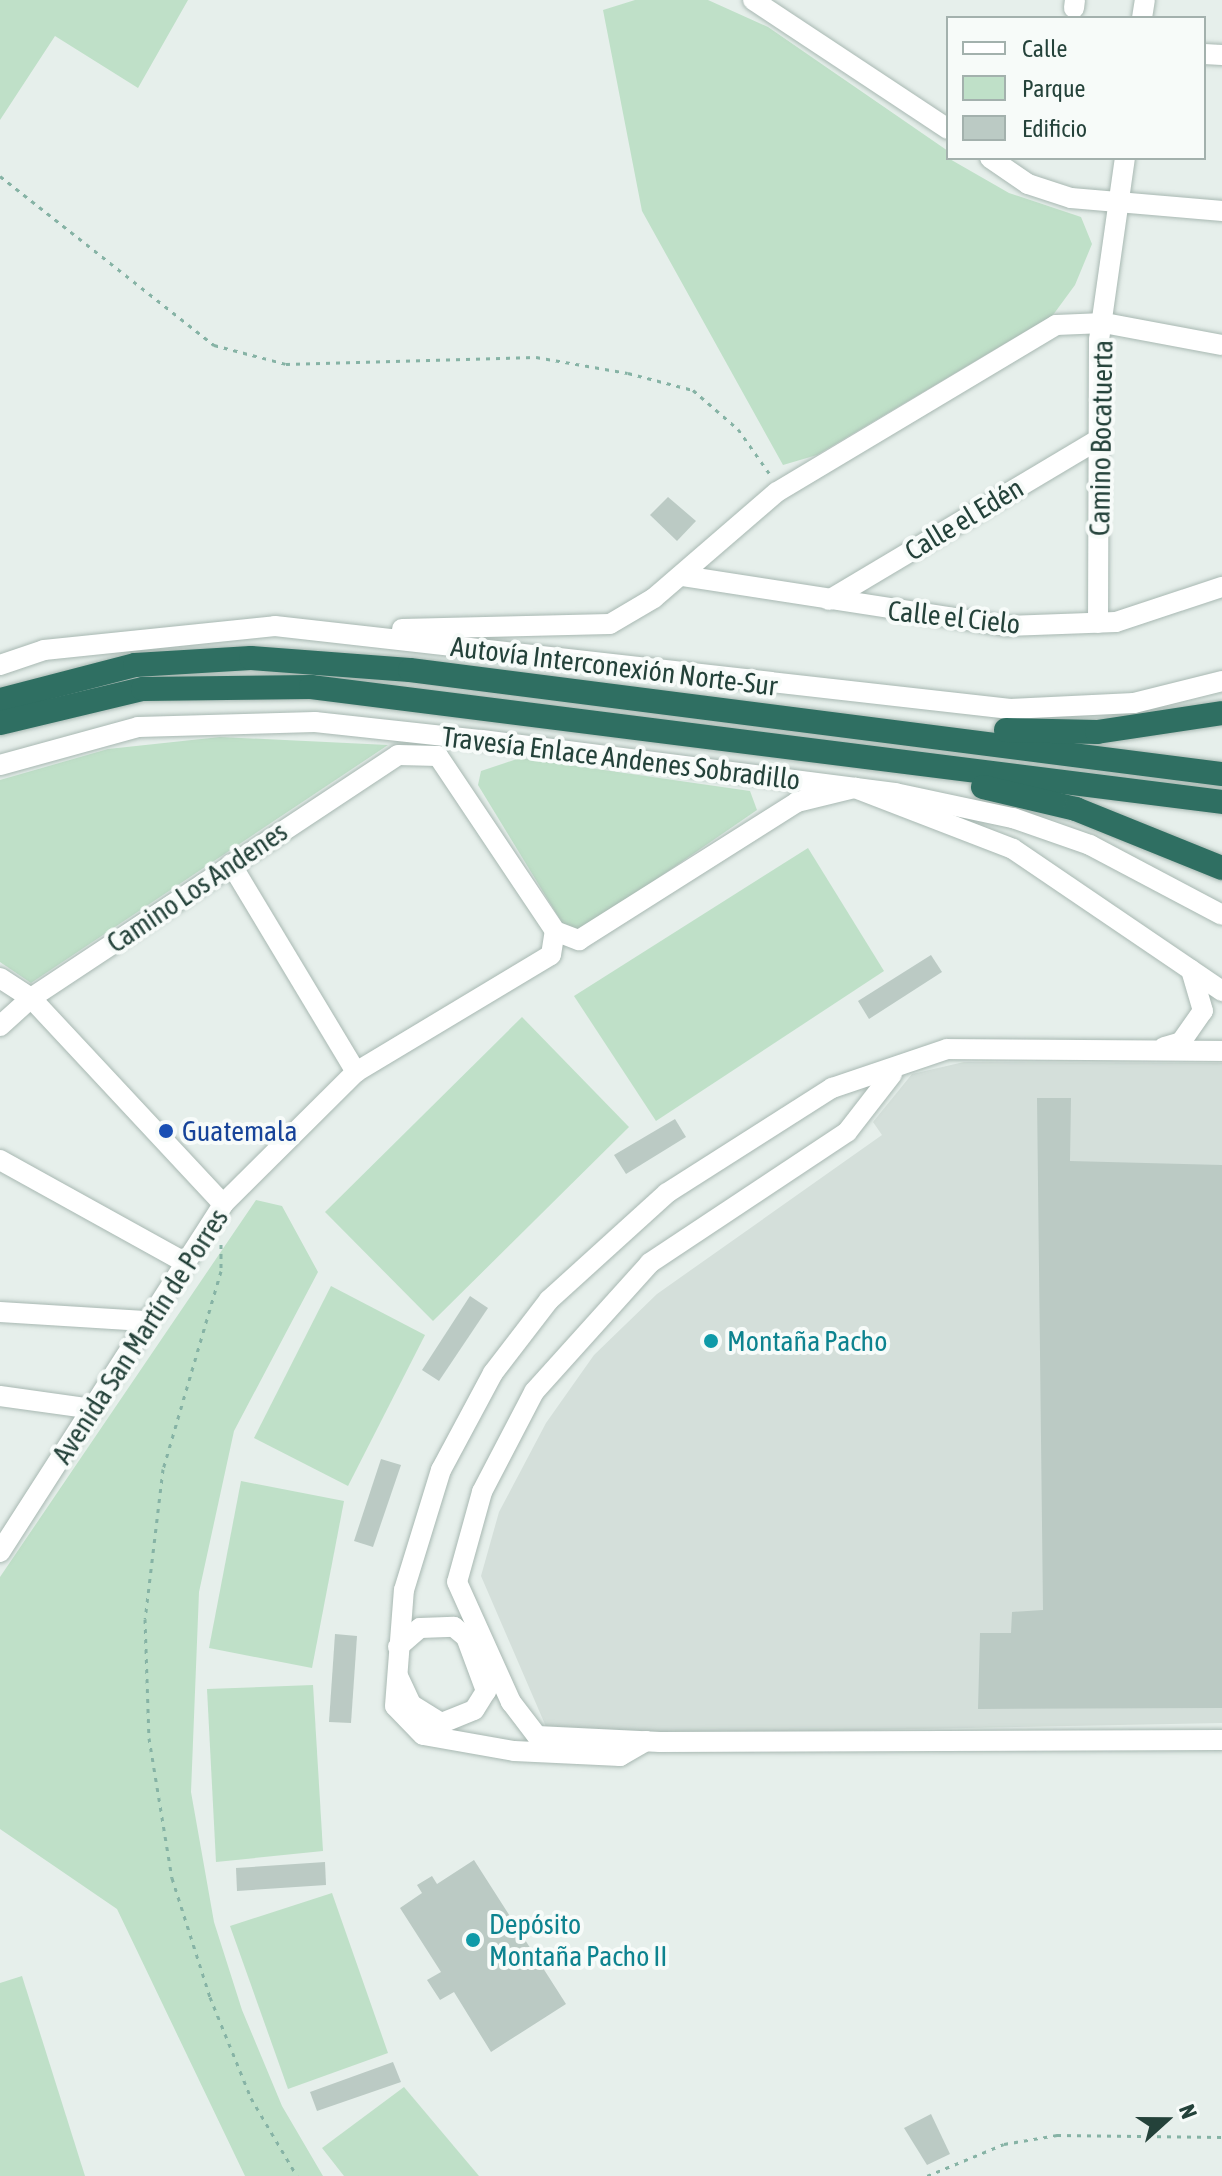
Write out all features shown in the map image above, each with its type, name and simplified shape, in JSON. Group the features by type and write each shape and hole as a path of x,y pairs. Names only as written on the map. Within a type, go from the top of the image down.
{"highway":[{"name":"Autovía Interconexión Norte-Sur","path":"0,700 135,665 251,658 410,670 1222,774"},
{"name":"Autovía Interconexión Norte-Sur","path":"0,723 143,689 311,687 1222,802"},
{"path":"948,739 989,728 1097,732 1222,713"},
{"path":"922,763 961,783 1076,809 1222,868"}],"street":[{"path":"753,0 946,128"},
{"path":"993,160 1028,184 1123,205 1222,211"},
{"name":"Camino Bocatuerta","path":"1098,623 1099,439 1104,323 1123,205 1125,160"},
{"path":"0,665 44,650 179,630 366,633 610,624 683,576 777,492 1056,325 1104,323 1222,345"},
{"name":"Calle el Edén","path":"829,600 1099,439"},
{"name":"Calle el Cielo","path":"683,576 1007,626 1098,623 1181,606 1222,587"},
{"path":"366,633 1010,709 1134,703 1222,681"},
{"name":"Travesía Enlace Andenes Sobradillo","path":"0,765 138,727 315,722 855,788 1047,829 1222,915"},
{"name":"Camino Los Andenes","path":"0,1026 31,998 398,755 438,756 555,931"},
{"path":"555,931 579,940 604,930 797,802 855,788 884,805 956,823 1013,849 1189,965 1222,991"},
{"path":"231,864 356,1072"},
{"name":"Avenida San Martín de Porres","path":"0,1552 94,1409 182,1261 221,1206 356,1072 551,955 555,931"},
{"path":"1164,1047 1181,1042 1203,1011 1189,965"},
{"path":"0,978 31,998 221,1206"},
{"path":"646,1741 620,1756 556,1757 423,1735 400,1717 396,1668 404,1590 441,1470 493,1373 549,1300 667,1193 832,1088 892,1074 947,1049 1164,1047 1222,1051"},
{"path":"892,1074 847,1132 685,1237 610,1304 534,1392 482,1492 457,1582 511,1702 537,1736 646,1741 1222,1740"},
{"path":"0,1160 182,1261"},
{"path":"0,1312 145,1321"},
{"path":"0,1396 94,1409"},
{"path":"398,1647 420,1628 454,1627 520,1738 575,1748 620,1740"},
{"path":"396,1668 411,1704 441,1723 474,1710 486,1691 483,1674"}],"path":[{"path":"0,176 214,345 286,364 536,357 628,373 693,390 738,429 777,492"},
{"path":"221,1206 221,1271 161,1481 145,1619 149,1738 172,1878 210,1997 251,2098 297,2176"},
{"path":"927,2176 1043,2137 1222,2137"}],"shaded area":[{"path":"964,1062 1222,1063 1222,1723 550,1736 481,1576 499,1512 546,1423 594,1355 657,1294 882,1135 873,1122 912,1074"}],"green space":[{"path":"0,0 188,0 138,88 55,36 0,120"},
{"path":"635,0 708,0 768,27 946,150 946,160 951,160 1009,193 1081,217 1092,244 1075,285 1053,315 817,455 783,465 642,211 603,10"},
{"path":"220,737 388,745 31,983 0,962 0,780 108,749"},
{"path":"520,758 750,791 757,810 581,931 564,926 478,785 481,771"},
{"path":"808,848 884,971 656,1121 574,996"},
{"path":"522,1017 629,1127 433,1321 325,1212"},
{"path":"256,1200 282,1206 318,1272 234,1431 199,1592 191,1792 214,1922 242,2010 282,2106 323,2176 245,2176 117,1909 0,1829 0,1577"},
{"path":"331,1286 425,1335 348,1486 254,1438"},
{"path":"241,1481 344,1501 312,1668 209,1648"},
{"path":"313,1685 323,1851 216,1862 207,1689"},
{"path":"332,1893 388,2053 288,2089 230,1926"},
{"path":"22,1976 85,2176 0,2176 0,1983"},
{"path":"404,2087 479,2176 344,2176 322,2148"}],"building":[{"path":"668,497 696,521 677,541 650,515"},
{"path":"931,955 942,972 869,1019 858,1001"},
{"path":"1037,1098 1071,1098 1070,1161 1222,1165 1222,1708 978,1709 980,1633 1011,1633 1012,1612 1043,1610"},
{"path":"675,1119 686,1137 626,1174 614,1155"},
{"path":"470,1296 488,1308 439,1381 422,1370"},
{"path":"381,1459 401,1465 373,1547 354,1541"},
{"path":"335,1634 357,1636 351,1723 329,1722"},
{"name":"Depósito Montaña Pacho II","path":"474,1860 566,2004 491,2052 454,1992 440,2000 427,1980 441,1972 400,1908 422,1893 417,1885 432,1876 437,1884"},
{"path":"325,1862 326,1885 237,1891 236,1868"},
{"path":"393,2062 401,2082 317,2111 310,2092"},
{"path":"931,2114 950,2154 927,2165 904,2128"}],"place":[{"name":"Guatemala","path":"166,1131"},
{"name":"Montaña Pacho","path":"711,1341"},
{"name":"Depósito Montaña Pacho II","path":"473,1940"}]}
